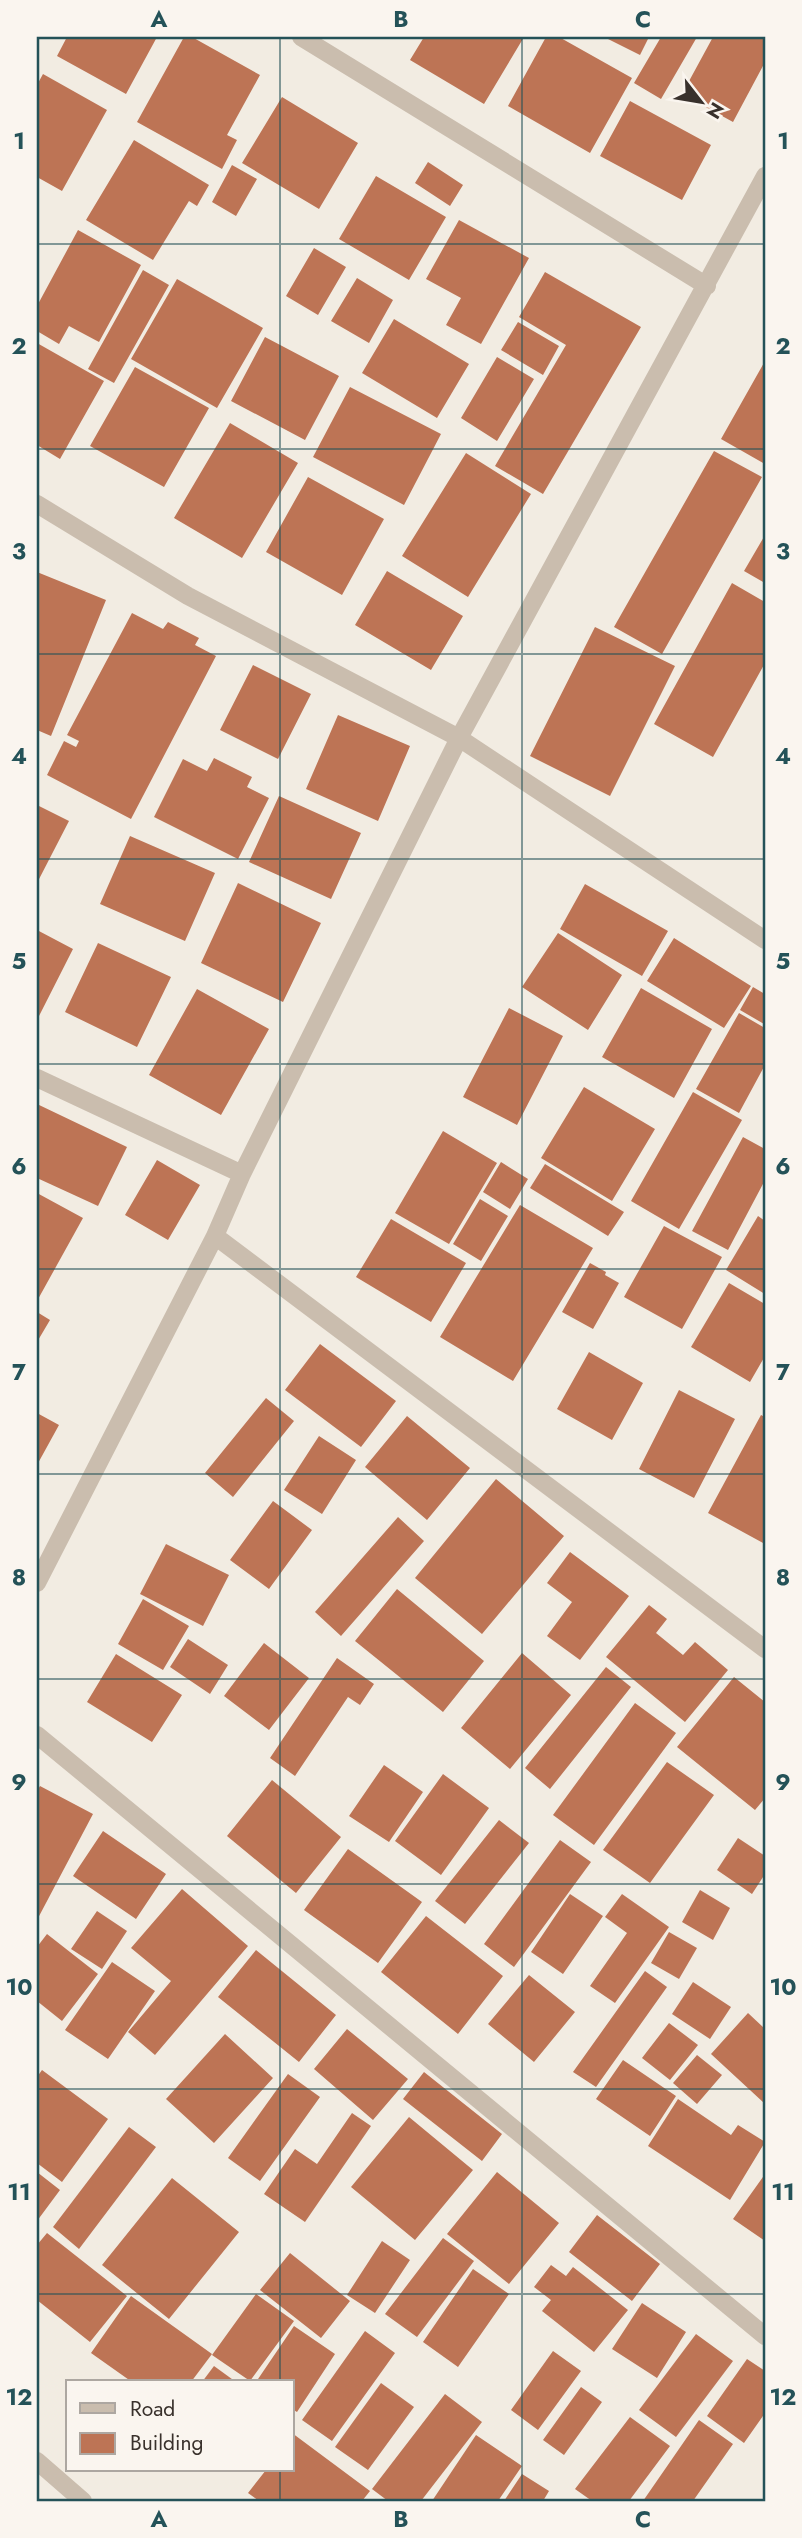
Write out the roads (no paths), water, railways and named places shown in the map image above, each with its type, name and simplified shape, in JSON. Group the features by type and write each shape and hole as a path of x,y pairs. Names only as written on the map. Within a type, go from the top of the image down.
{"street":[{"path":"301,37 707,286"},
{"path":"37,1583 215,1236 242,1174 459,738 765,176"},
{"path":"37,504 188,596 459,738 765,940"},
{"path":"37,1078 242,1174"},
{"path":"215,1236 765,1649"},
{"path":"37,1735 765,2336"},
{"path":"37,2461 83,2501"}]}
